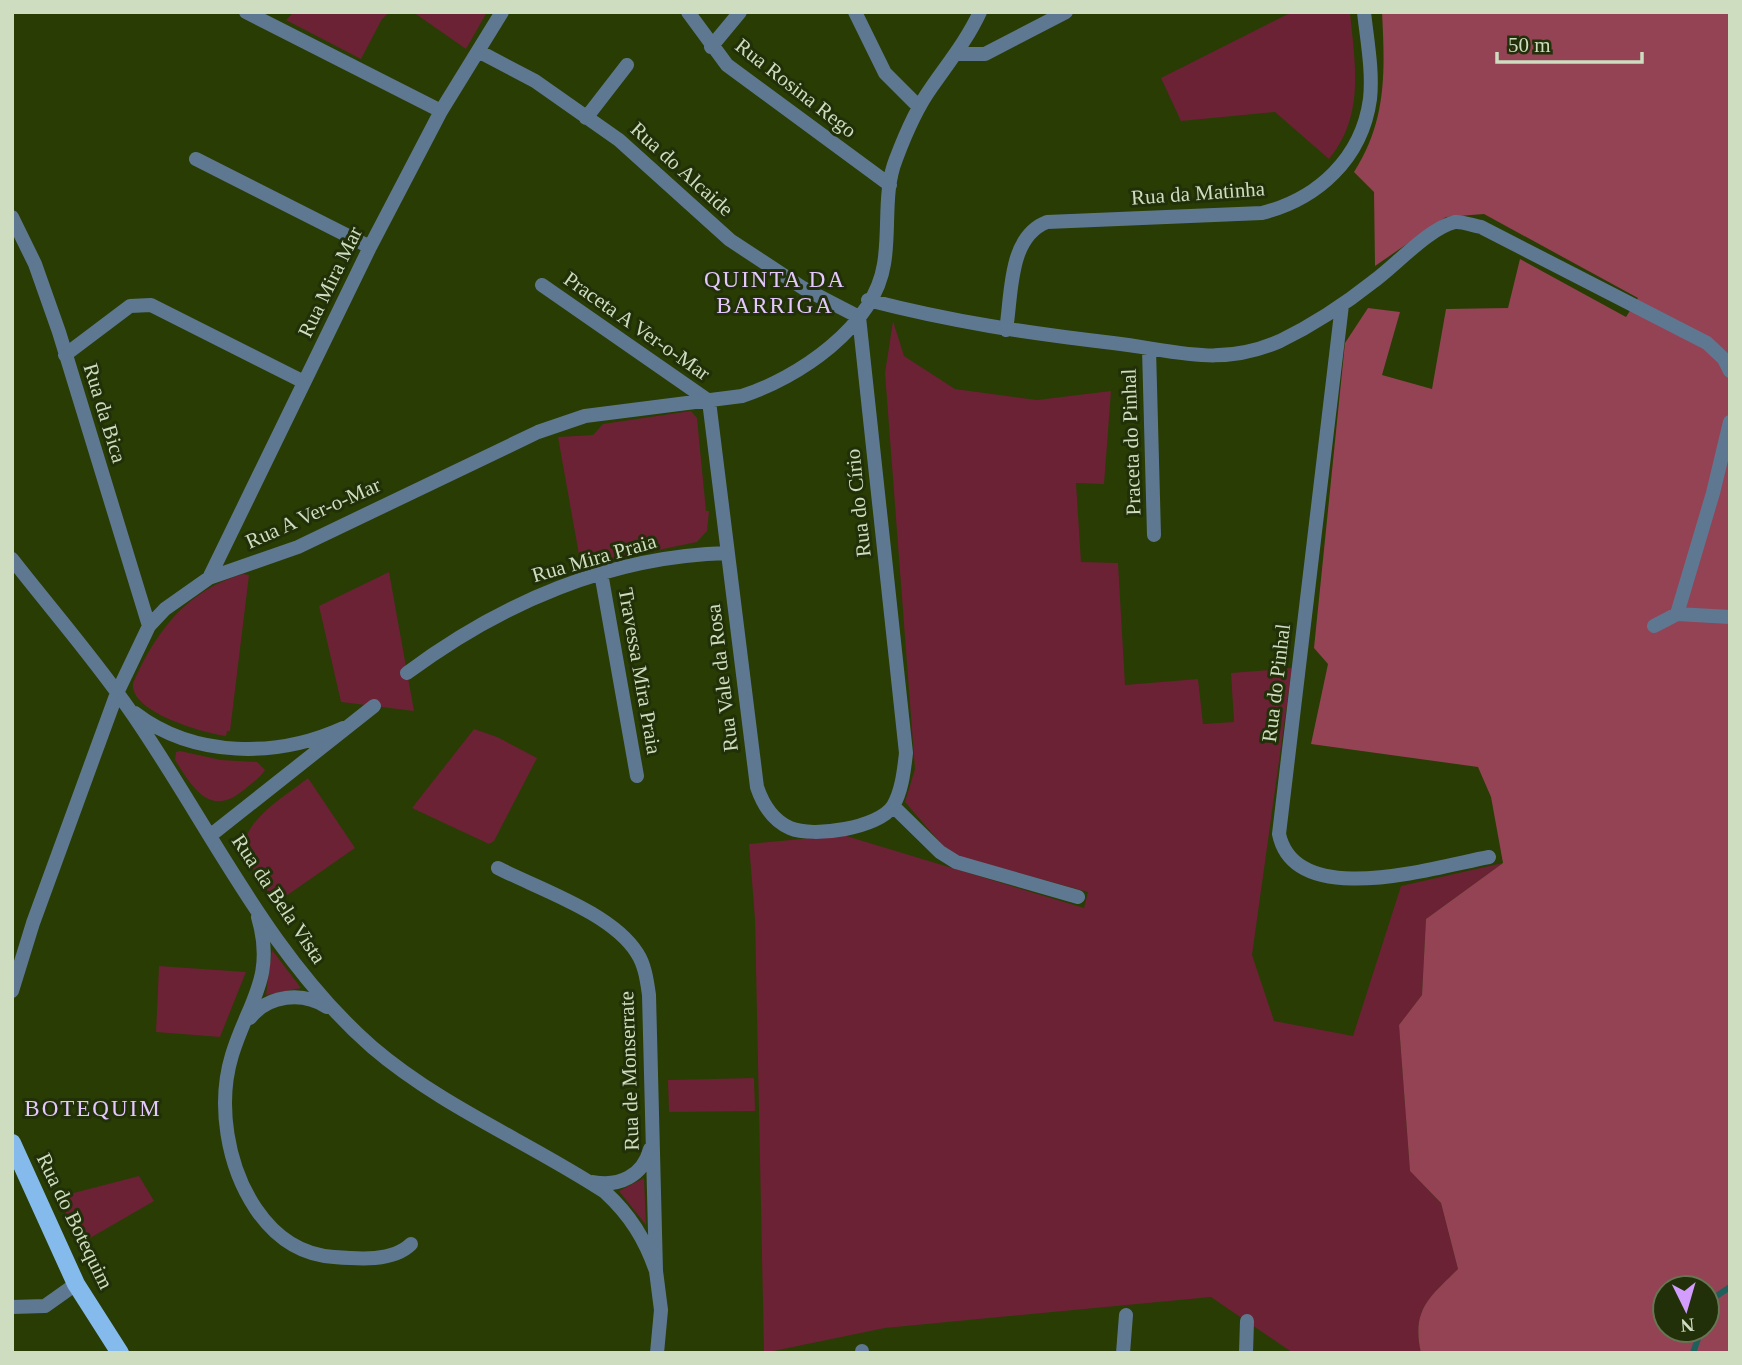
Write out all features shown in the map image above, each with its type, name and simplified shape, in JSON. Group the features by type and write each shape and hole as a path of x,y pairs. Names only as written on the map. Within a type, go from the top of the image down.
{"main road":[{"name":"Rua do Botequim","path":"12,1143 76,1284 120,1353"}],"street":[{"path":"246,12 273,17 440,111"},
{"name":"Rua Mira Mar","path":"209,578 369,247 440,111 502,12"},
{"name":"Rua Rosina Rego","path":"688,12 711,47 727,65 890,185"},
{"path":"711,47 740,12"},
{"path":"855,12 885,73 919,107"},
{"path":"859,317 884,267 890,185 895,161 919,107 957,54 980,12"},
{"path":"957,54 985,54 1066,12"},
{"name":"Rua da Matinha","path":"1006,330 1019,248 1027,234 1040,225 1047,222 1262,213 1294,203 1323,185 1350,153 1367,114 1370,81 1364,12"},
{"name":"Rua do Alcaide","path":"478,51 535,81 619,140 730,240 803,288 859,317"},
{"path":"586,118 627,65"},
{"path":"196,159 369,247"},
{"name":"Rua da Bica","path":"12,217 35,264 149,626"},
{"path":"868,300 950,321 1006,330 1208,357 1249,352 1291,335 1342,305 1436,231 1457,222 1481,228 1707,342 1724,359 1730,371"},
{"name":"Praceta A Ver-o-Mar","path":"542,285 709,401"},
{"path":"65,355 130,306 151,305 304,382"},
{"name":"Rua do Pinhal","path":"1342,305 1279,834 1283,852 1298,866 1317,875 1341,879 1379,878 1489,857"},
{"name":"Rua A Ver-o-Mar","path":"12,991 33,923 117,693 149,626 165,609 209,578 298,547 538,432 595,415 681,402 709,401 766,388 821,355 859,317"},
{"name":"Rua do Círio","path":"859,317 906,753 903,777 893,806"},
{"name":"Praceta do Pinhal","path":"1149,349 1154,535"},
{"name":"Rua Vale da Rosa","path":"709,401 757,787 763,804 776,820 793,830 815,832 853,828 881,818 893,806"},
{"path":"1677,614 1713,493 1730,422"},
{"name":"Rua Mira Praia","path":"407,673 454,640 514,605 601,573 665,559 728,553"},
{"name":"Rua da Bela Vista","path":"12,559 129,709 250,899 303,975 340,1015 410,1076 461,1109 589,1181 630,1217 656,1271"},
{"name":"Travessa Mira Praia","path":"601,573 637,776"},
{"path":"1654,626 1677,614 1730,617"},
{"path":"211,835 374,706"},
{"path":"129,709 168,734 229,749 292,746 343,728"},
{"path":"893,806 940,852 956,862 1078,897"},
{"name":"Rua de Monserrate","path":"498,868 608,923 638,954 649,995 656,1271 661,1310 657,1353"},
{"path":"250,899 261,928 263,972 255,1002 243,1027 226,1079 228,1133 240,1180 264,1220 290,1244 323,1256 382,1257 404,1251 411,1244"},
{"path":"243,1027 262,1006 283,998 309,999 340,1015"},
{"path":"589,1181 604,1184 631,1178 641,1170 652,1142"},
{"path":"12,1307 45,1306 76,1284"},
{"path":"1123,1353 1126,1315"},
{"path":"1246,1353 1247,1321"}],"shaded area":[{"path":"294,12 390,12 382,19 361,59 286,20"},
{"path":"413,12 487,12 466,49"},
{"path":"1292,12 1350,12 1355,70 1353,107 1348,125 1329,159 1275,112 1181,121 1161,78"},
{"path":"1382,12 1730,12 1730,1353 1421,1353 1421,1314 1431,1296 1458,1269 1441,1203 1410,1171 1399,1025 1422,995 1426,919 1503,863 1491,797 1478,767 1311,744 1328,664 1314,648 1345,343 1368,308 1400,312 1382,375 1432,389 1446,309 1508,308 1520,259 1626,317 1638,298 1484,214 1446,217 1375,266 1374,192 1354,172 1373,134 1382,95"},
{"path":"893,321 904,356 955,389 1037,400 1111,391 1104,484 1076,483 1081,562 1118,563 1125,685 1198,679 1203,724 1234,722 1231,673 1292,668 1252,955 1274,1021 1353,1036 1401,886 1503,863 1426,919 1422,995 1399,1025 1410,1171 1441,1203 1458,1269 1425,1305 1419,1325 1421,1353 1293,1353 1211,1297 885,1328 764,1353 755,919 749,844 843,835 1084,908 1088,892 950,854 905,802 915,769 885,373"},
{"path":"691,411 697,418 706,511 709,511 707,531 697,542 581,566 558,437 593,435 603,424"},
{"path":"389,572 414,711 341,702 319,606"},
{"path":"243,574 249,575 230,731 227,731 226,736 201,731 155,712 135,693 133,683 152,646 176,615 205,590"},
{"path":"474,729 497,737 537,758 494,841 489,844 412,808"},
{"path":"176,752 221,760 257,762 265,770 233,798 212,800 196,789 182,771 175,760"},
{"path":"308,778 355,848 276,903 246,856 248,832 265,811"},
{"path":"272,950 301,988 266,995"},
{"path":"159,966 246,972 220,1037 156,1032"},
{"path":"754,1078 755,1111 669,1112 668,1080"},
{"path":"139,1176 154,1201 85,1241 73,1219 69,1220 58,1197"},
{"path":"644,1178 646,1225 619,1191"}],"waterway":[{"path":"1721,1293 1730,1287"},
{"path":"1693,1353 1696,1344"}],"district":[{"name":"QUINTA DA BARRIGA","path":"775,292"},
{"name":"BOTEQUIM","path":"93,1108"}]}
